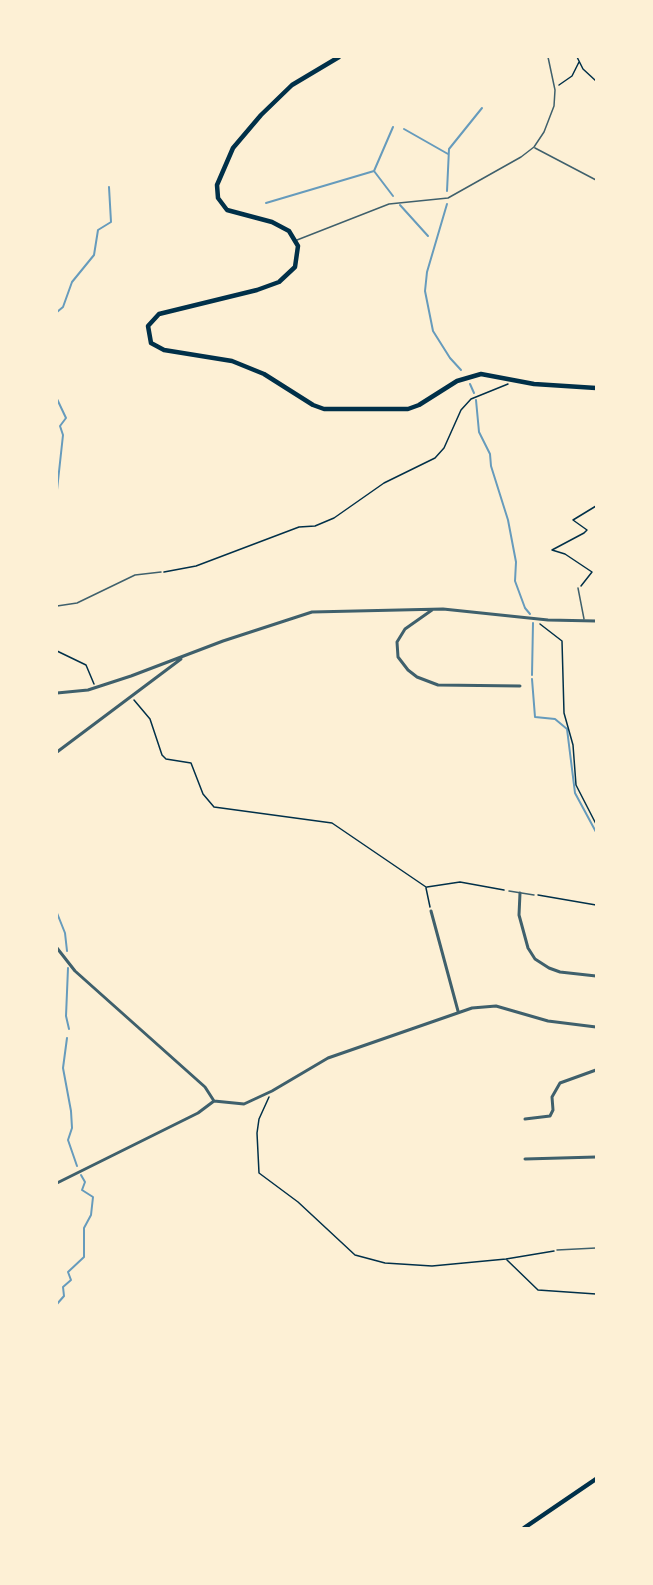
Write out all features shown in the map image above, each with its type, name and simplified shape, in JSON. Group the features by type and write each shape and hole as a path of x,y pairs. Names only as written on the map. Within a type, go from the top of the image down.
{"main road":[{"path":"339,57 292,85 261,115 233,148 217,185 218,198 227,210 280,225 289,231 296,240 297,261 285,278 240,296 159,314 148,326 151,343 164,350 232,361 264,374 307,402 324,409 408,409 419,405 457,381 481,374 534,384 596,388"},
{"path":"524,1528 596,1479"}],"street":[{"path":"433,609 405,629 397,642 398,657 408,670 427,682 438,685 520,686"},
{"path":"58,692 95,687 312,612 474,610 538,618 596,621"},
{"path":"57,752 185,656"},
{"path":"520,893 519,915 528,948 535,959 560,972 596,976"},
{"path":"431,911 458,1011"},
{"path":"57,948 83,978 205,1087 214,1101"},
{"path":"57,1183 198,1113 214,1101 244,1104 272,1091 328,1058 458,1011 496,1006 548,1021 596,1028"},
{"path":"525,1119 550,1116 553,1110 552,1097 560,1083 596,1070"},
{"path":"525,1159 596,1156"}],"lane":[{"path":"296,240 390,204 448,198 534,147 551,116 555,90 548,57"},
{"path":"534,147 596,180"},
{"path":"57,606 72,604 135,575 160,572"},
{"path":"578,588 584,621"},
{"path":"509,891 534,895"},
{"path":"557,1250 596,1248"}],"path":[{"path":"577,57 596,81"},
{"path":"555,90 572,76 579,62"},
{"path":"160,572 196,566 299,527 315,526 334,518 384,483 435,458 444,448 461,410 471,399 509,384"},
{"path":"578,588 592,572 566,554 552,550 586,530 573,520 596,506"},
{"path":"538,618 538,623 562,641 564,713 573,745 576,785 596,824"},
{"path":"57,651 86,665 95,687"},
{"path":"130,697 150,719 162,755 166,759 191,763 195,767 203,794 214,807 332,823 426,887 431,911"},
{"path":"426,887 460,882 509,891"},
{"path":"534,895 596,905"},
{"path":"272,1091 260,1119 257,1133 260,1173 266,1180 298,1202 355,1255 385,1263 432,1266 506,1259 557,1250"},
{"path":"506,1259 538,1290 596,1294"}],"waterway":[{"path":"447,191 449,149 482,108"},
{"path":"393,127 374,171 393,196"},
{"path":"404,129 448,154"},
{"path":"266,203 374,171"},
{"path":"57,312 63,307 72,282 94,255 98,230 111,222 109,187"},
{"path":"447,204 427,272 425,291 433,331 450,358 461,370"},
{"path":"400,205 428,236"},
{"path":"470,384 474,393"},
{"path":"57,399 66,418 60,426 63,435 57,490"},
{"path":"476,400 479,432 490,454 491,466 508,520 516,562 515,581 525,608 530,614"},
{"path":"532,675 533,623"},
{"path":"532,679 535,717 555,719 567,729 575,793 596,832"},
{"path":"57,913 65,933 67,951"},
{"path":"68,968 66,1016 69,1029"},
{"path":"67,1038 63,1068 71,1111 72,1128 68,1140 77,1166"},
{"path":"57,1304 64,1296 63,1287 71,1280 68,1272 84,1257 84,1228 91,1215 93,1197 82,1190 85,1182 81,1175"}]}
